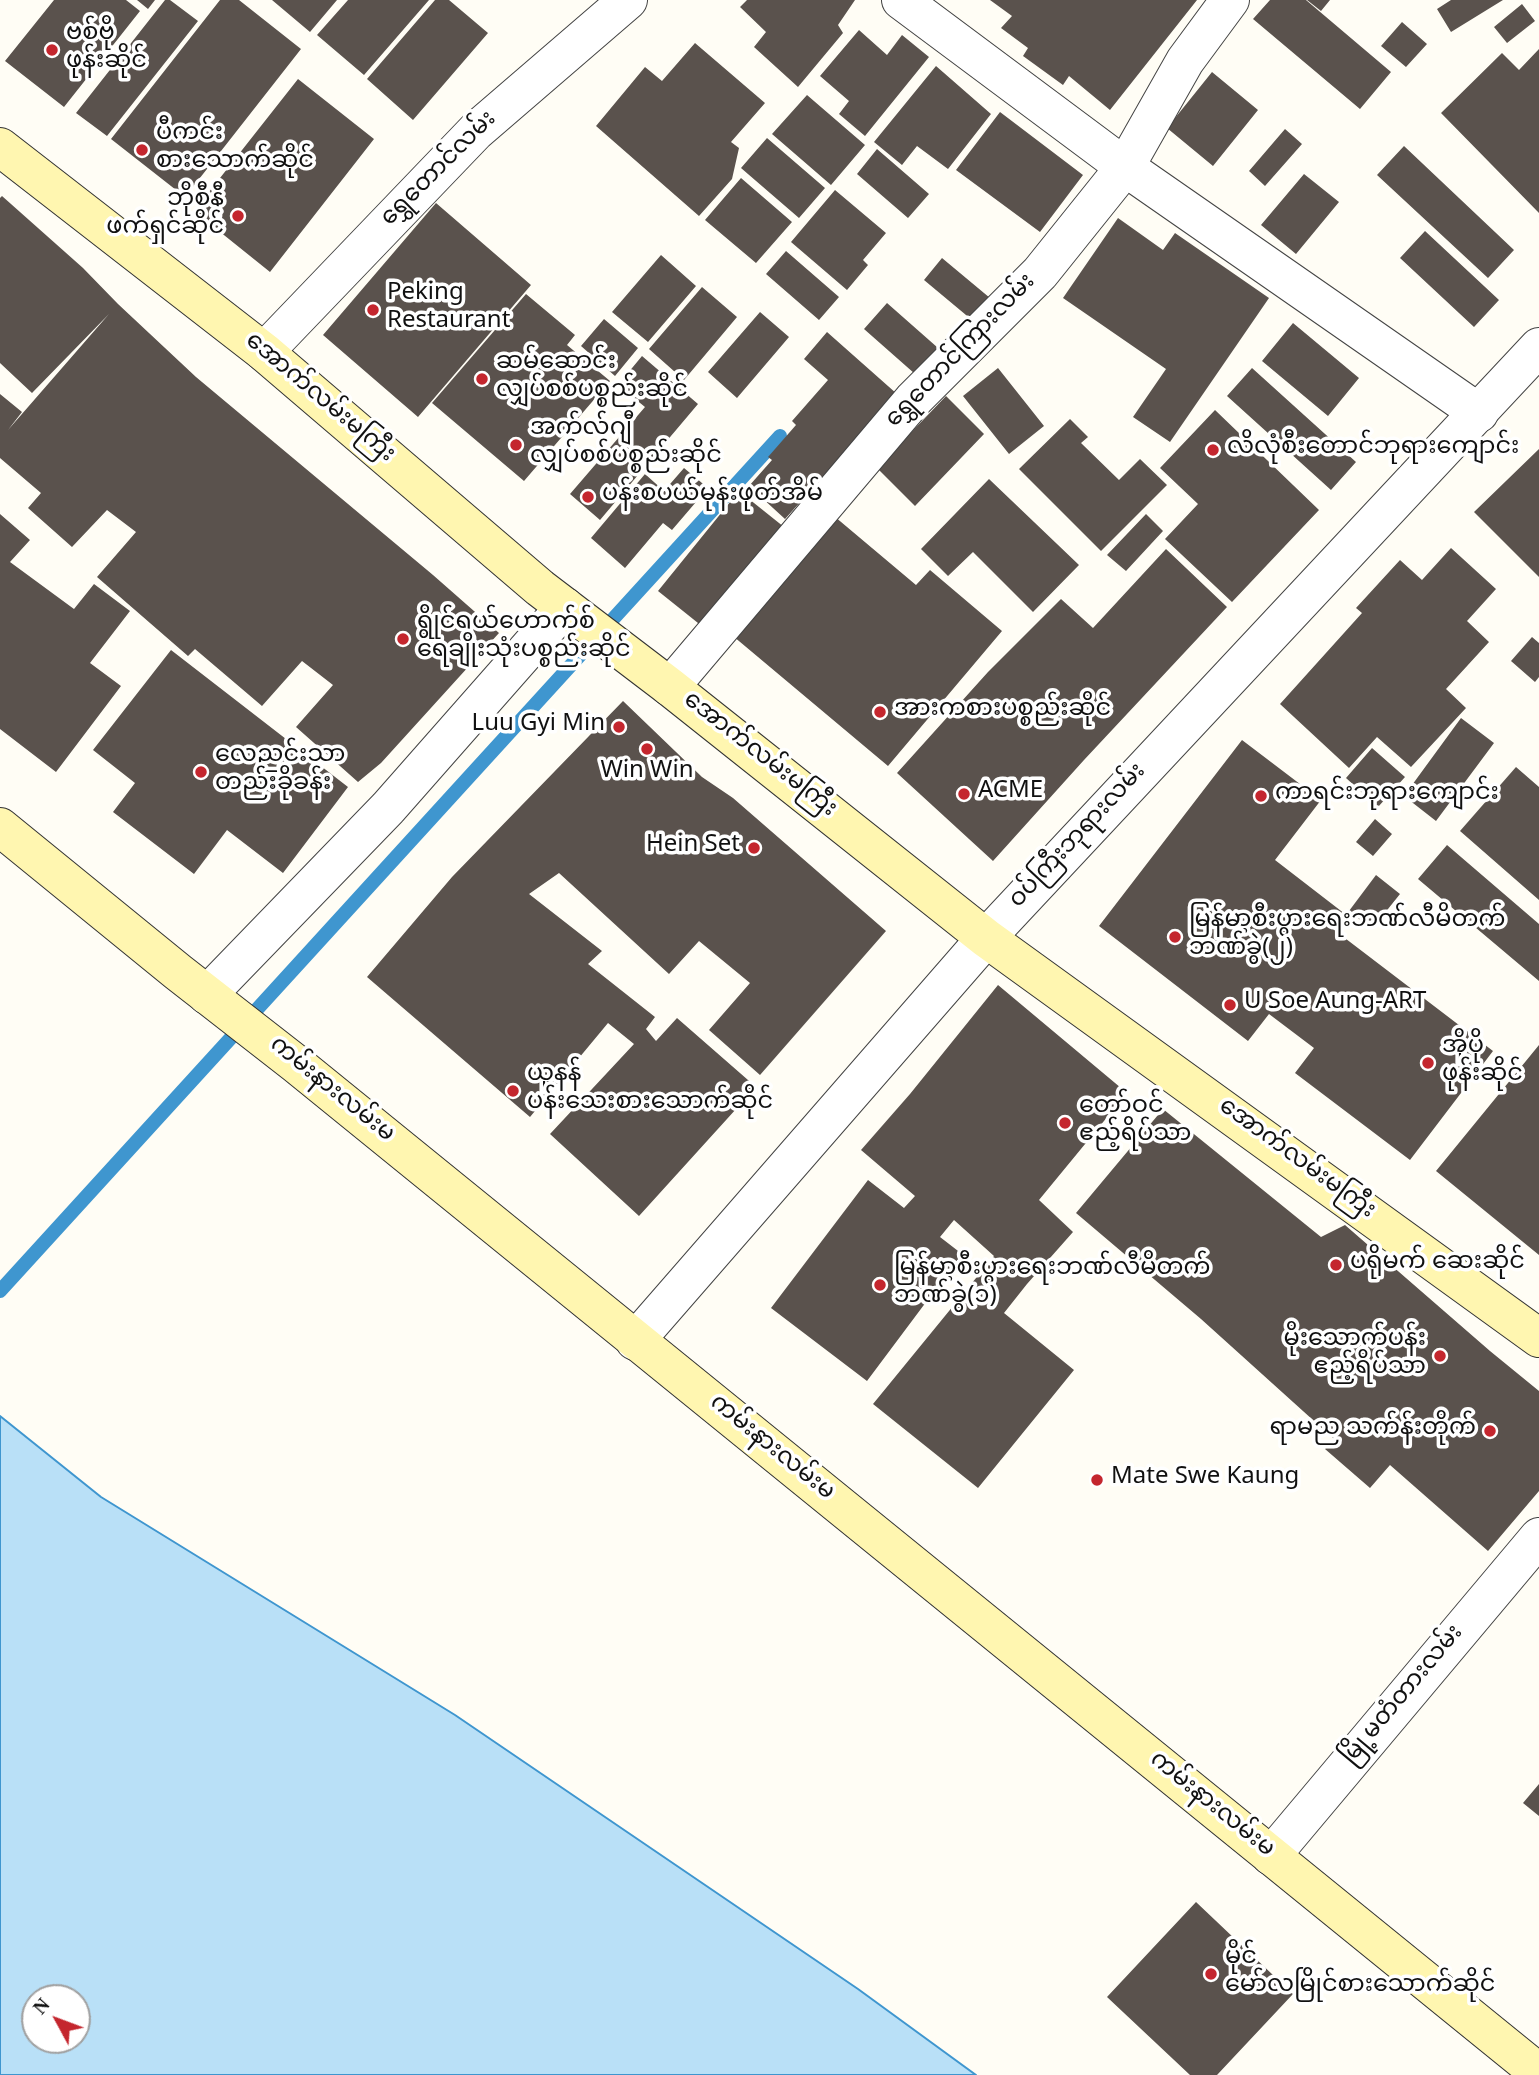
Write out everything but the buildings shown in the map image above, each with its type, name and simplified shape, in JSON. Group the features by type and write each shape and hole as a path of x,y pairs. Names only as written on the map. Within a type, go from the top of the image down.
{"main road":[{"name":"အောက်လမ်းမကြီး","path":"0,147 264,352 540,588 670,687 986,937 1539,1338"},
{"name":"ကမ်းနားလမ်းမ","path":"0,827 1539,2073"}],"street":[{"name":"ရွှေတောင်လမ်း","path":"264,352 476,131 628,0"},
{"path":"901,0 1125,167 1479,413"},
{"name":"ရွှေတောင်ကြားလမ်း","path":"670,687 912,400 1040,273 1125,167 1185,61 1230,0"},
{"name":"ဝပ်ကြီးဘုရားလမ်း","path":"635,1341 986,937 1539,347"},
{"path":"207,995 388,808 565,607"},
{"name":"မြို့မတံတားလမ်း","path":"1271,1856 1539,1537"}],"water":[{"path":"0,1416 101,1497 455,1715 858,1989 976,2075 0,2075"}],"waterway":[{"path":"0,1291 780,436"}],"place":[{"name":"ဗစ်ဗို ဖုန်းဆိုင်","path":"52,50"},
{"name":"ပီကင်း စားသောက်ဆိုင်","path":"142,150"},
{"name":"ဘိုစီနီ ဖက်ရှင်ဆိုင်","path":"238,216"},
{"name":"Peking Restaurant","path":"373,310"},
{"name":"ဆမ်ဆောင်း လျှပ်စစ်ပစ္စည်းဆိုင်","path":"482,379"},
{"name":"အက်လ်ဂျီ လျှပ်စစ်ပစ္စည်းဆိုင်","path":"516,445"},
{"name":"လိလုံစီးတောင်ဘုရားကျောင်း","path":"1213,450"},
{"name":"ပန်းစပယ်မုန်းဖုတ်အိမ်","path":"588,497"},
{"name":"ရွိုင်ရယ်ဟောက်စ် ရေချိုးသုံးပစ္စည်းဆိုင်","path":"403,639"},
{"name":"အားကစားပစ္စည်းဆိုင်","path":"880,712"},
{"name":"Luu Gyi Min","path":"619,727"},
{"name":"Win Win","path":"647,749"},
{"name":"လေညင်းသာ တည်းခိုခန်း","path":"201,772"},
{"name":"ACME","path":"964,794"},
{"name":"ကာရင်းဘုရားကျောင်း","path":"1261,796"},
{"name":"Hein Set","path":"754,848"},
{"name":"မြန်မာ့စီးပွားရေးဘဏ်လီမိတက် ဘဏ်ခွဲ(၂)","path":"1175,937"},
{"name":"U Soe Aung-ART","path":"1230,1005"},
{"name":"အိုပို ဖုန်းဆိုင်","path":"1428,1063"},
{"name":"ယူနန် ပန်းသေးစားသောက်ဆိုင်","path":"513,1091"},
{"name":"တော်ဝင် ဧည့်ရိပ်သာ","path":"1065,1123"},
{"name":"ပရိုမက် ဆေးဆိုင်","path":"1336,1265"},
{"name":"မြန်မာ့စီးပွားရေးဘဏ်လီမိတက် ဘဏ်ခွဲ(၁)","path":"880,1285"},
{"name":"မိုးသောက်ပန်း ဧည့်ရိပ်သာ","path":"1440,1356"},
{"name":"ရာမည သက်န်းတိုက်","path":"1490,1431"},
{"name":"Mate Swe Kaung","path":"1097,1480"},
{"name":"မိုင် မော်လမြိုင်စားသောက်ဆိုင်","path":"1211,1974"}]}
